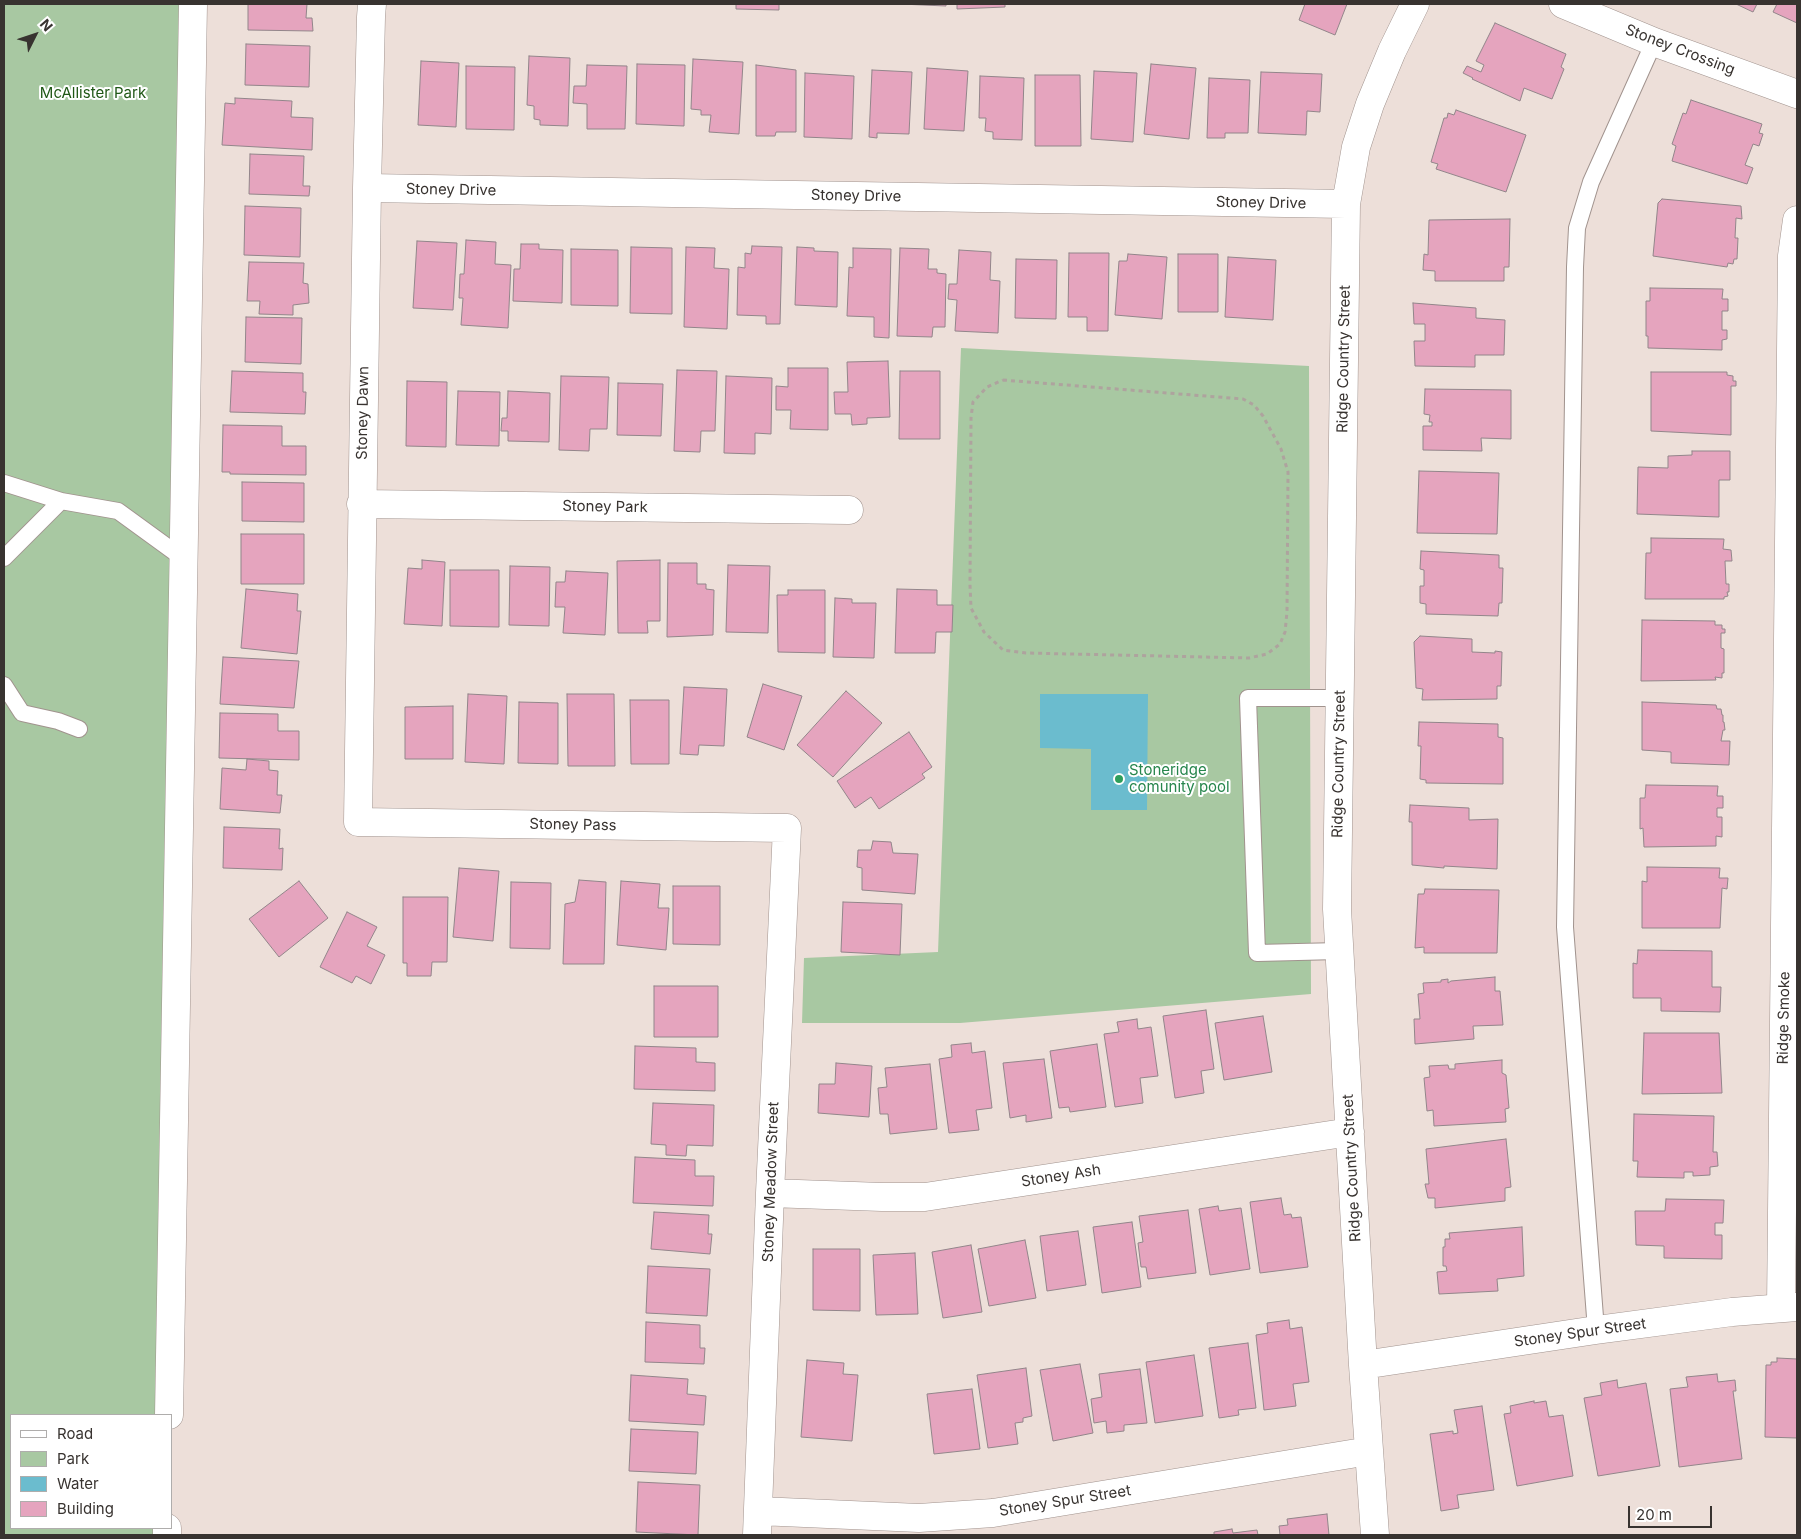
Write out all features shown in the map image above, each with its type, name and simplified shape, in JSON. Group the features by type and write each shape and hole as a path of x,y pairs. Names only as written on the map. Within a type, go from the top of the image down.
{"street":[{"path":"169,1414 193,4"},
{"name":"Stoney Dawn","path":"358,822 361,504 372,4"},
{"name":"Ridge Country Street","path":"1375,1535 1363,1365 1337,908 1346,204 1356,147 1370,104 1392,51 1415,4"},
{"name":"Stoney Crossing","path":"1563,4 1654,42 1797,94"},
{"name":"Stoney Drive","path":"367,188 1346,204"},
{"name":"Ridge Smoke","path":"1789,1307 1792,256 1797,220"},
{"name":"Stoney Park","path":"361,504 849,510"},
{"name":"Stoney Pass","path":"358,822 788,828"},
{"name":"Stoney Meadow Street","path":"758,1523 770,1193 788,828"},
{"name":"Stoney Ash","path":"770,1193 882,1198 925,1197 1350,1132"},
{"name":"Stoney Spur Street","path":"1363,1365 1596,1330 1789,1307"},
{"name":"Stoney Spur Street","path":"758,1523 919,1518 993,1513 1369,1451"}],"lane":[{"path":"1596,1330 1565,926 1575,267 1577,228 1591,182 1654,42"},
{"path":"4,483 60,501 118,511 184,559"},
{"path":"4,558 60,501"},
{"path":"4,685 22,713 79,729"},
{"path":"1340,698 1248,698 1257,953 1340,952"}],"path":[{"path":"1003,380 1243,399 1254,404 1263,416 1281,449 1288,472 1287,612 1285,632 1280,644 1268,654 1249,658 1092,655 1026,653 1003,650 984,632 971,608 971,428 973,402 987,387 1003,380"}],"green space":[{"name":"McAllister Park","path":"4,4 183,4 155,1414 10,1414 10,1529 153,1529 153,1535 4,1535"},
{"path":"961,348 1309,366 1311,994 960,1023 802,1023 804,958 938,952"}],"water":[{"name":"Stoneridge comunity pool","path":"1040,694 1148,694 1147,810 1091,810 1091,749 1040,748"}],"building":[{"path":"248,4 307,4 306,18 312,18 313,31 248,30"},
{"path":"736,4 779,4 779,10 736,9"},
{"path":"900,4 946,4 946,6"},
{"path":"957,4 1005,4 1005,7 957,9"},
{"path":"1305,4 1347,4 1335,35 1299,20"},
{"path":"1736,4 1757,4 1753,12"},
{"path":"1777,4 1797,4 1797,23 1773,12"},
{"path":"1495,23 1566,54 1561,67 1564,69 1552,99 1524,88 1520,101 1463,73 1467,66 1481,72 1484,65 1476,61"},
{"path":"246,44 310,46 309,87 245,85"},
{"path":"529,56 570,58 568,126 540,125 540,120 534,119 534,106 527,105"},
{"path":"693,59 743,62 739,134 709,132 711,115 701,115 701,110 691,109"},
{"path":"421,61 459,63 456,127 418,125"},
{"path":"637,64 685,65 684,126 636,124"},
{"path":"1151,64 1196,68 1189,139 1144,134"},
{"path":"587,65 627,66 625,129 587,129 587,104 573,103 574,86 586,86"},
{"path":"756,65 796,70 796,132 776,132 775,136 756,136"},
{"path":"466,66 515,67 514,130 466,129"},
{"path":"927,68 968,71 964,131 924,129"},
{"path":"872,70 912,72 909,134 877,133 877,138 869,137"},
{"path":"1094,71 1137,73 1133,142 1091,139"},
{"path":"1261,72 1322,74 1320,112 1307,111 1306,135 1258,133"},
{"path":"805,73 854,76 852,139 804,137"},
{"path":"1035,75 1080,75 1081,146 1035,146"},
{"path":"980,76 1024,78 1022,140 993,139 993,132 985,131 986,118 979,118"},
{"path":"1209,78 1250,80 1248,133 1225,133 1225,138 1207,138"},
{"path":"235,98 292,101 291,117 313,118 312,150 222,145 225,103 235,104"},
{"path":"1691,100 1762,124 1759,133 1763,134 1759,146 1753,144 1745,165 1753,168 1747,184 1672,161 1676,146 1672,144 1683,113 1686,114"},
{"path":"1456,110 1526,135 1506,192 1436,169 1438,164 1431,162 1444,118 1447,118 1448,113 1454,115"},
{"path":"250,154 304,156 303,186 310,186 309,196 249,194"},
{"path":"1662,199 1741,206 1742,219 1736,218 1735,238 1738,238 1737,259 1734,259 1733,264 1728,263 1727,267 1653,256 1658,203"},
{"path":"245,206 301,208 300,257 244,255"},
{"path":"1510,219 1509,267 1504,267 1504,281 1435,281 1435,271 1423,270 1424,254 1428,255 1429,220"},
{"path":"466,240 496,242 495,264 511,265 508,328 461,325 463,298 459,298 460,274 464,274"},
{"path":"417,241 457,243 453,310 413,308"},
{"path":"521,244 539,244 539,249 563,250 562,303 513,301 514,269 520,269"},
{"path":"752,246 782,247 780,324 766,324 766,316 737,315 738,267 745,268 745,253 751,254"},
{"path":"631,247 672,248 672,314 630,313"},
{"path":"686,247 715,248 714,268 729,269 727,329 684,327"},
{"path":"797,247 814,248 814,251 838,252 837,307 795,305"},
{"path":"853,248 891,249 889,338 874,337 874,317 847,316 849,267 853,268"},
{"path":"900,248 929,249 928,269 937,269 937,273 946,274 945,327 933,327 932,337 897,336"},
{"path":"571,249 618,250 618,306 571,305"},
{"path":"959,250 991,252 990,280 1000,281 998,333 955,331 957,300 948,299 949,284 957,284"},
{"path":"1069,253 1109,253 1108,331 1087,331 1087,317 1068,317"},
{"path":"1128,254 1167,257 1162,319 1115,315 1119,261 1127,261"},
{"path":"1178,254 1218,254 1218,312 1178,312"},
{"path":"1228,257 1276,260 1273,320 1225,317"},
{"path":"1016,259 1057,260 1056,319 1015,318"},
{"path":"249,262 304,263 303,283 308,284 309,303 293,305 293,315 259,314 260,301 247,301"},
{"path":"1650,288 1723,289 1722,299 1728,299 1728,311 1722,311 1722,330 1727,330 1727,339 1722,340 1722,350 1648,348 1646,301 1650,301"},
{"path":"1413,303 1476,308 1476,318 1505,320 1504,355 1475,355 1475,367 1415,366 1414,341 1425,341 1425,324 1414,324"},
{"path":"246,317 302,318 301,364 245,362"},
{"path":"888,361 890,417 867,418 867,424 852,425 851,414 835,414 834,392 848,392 847,362"},
{"path":"788,368 828,368 828,430 790,429 791,410 776,410 776,386 788,387"},
{"path":"677,370 717,371 715,431 701,431 700,452 674,451"},
{"path":"232,371 303,373 303,392 306,392 305,414 230,412"},
{"path":"900,371 940,371 940,439 899,439"},
{"path":"1651,372 1727,372 1727,375 1733,376 1736,386 1731,386 1731,435 1651,431"},
{"path":"561,376 609,377 607,429 590,429 589,451 559,450"},
{"path":"726,376 772,378 771,434 755,433 755,454 724,453"},
{"path":"407,381 447,382 446,447 406,446"},
{"path":"618,383 663,384 661,436 617,435"},
{"path":"1425,389 1511,390 1511,439 1481,438 1482,451 1423,450 1423,426 1432,426 1432,422 1429,422 1430,415 1424,414"},
{"path":"458,391 500,392 499,446 456,445"},
{"path":"508,391 550,393 549,442 508,441 508,431 501,431 502,418 507,418"},
{"path":"223,425 282,426 282,446 306,446 306,475 230,474 230,472 222,472"},
{"path":"1692,451 1730,451 1730,480 1719,480 1719,517 1637,514 1638,467 1668,468 1668,456 1692,455"},
{"path":"1419,471 1499,473 1497,534 1417,533"},
{"path":"242,482 304,483 304,522 242,521"},
{"path":"241,534 304,534 304,584 241,584"},
{"path":"1651,538 1724,539 1723,549 1731,550 1732,561 1725,561 1726,584 1729,584 1728,596 1724,597 1724,599 1645,599 1646,553 1651,553"},
{"path":"1421,551 1499,555 1499,568 1503,568 1502,603 1499,603 1498,616 1426,614 1426,604 1420,603 1420,586 1424,586 1424,570 1420,569"},
{"path":"422,560 445,562 442,626 404,624 408,568 422,569"},
{"path":"660,560 660,621 647,621 648,633 618,633 617,561"},
{"path":"668,563 697,563 697,584 706,584 706,589 714,590 713,635 667,637"},
{"path":"728,565 770,566 768,633 726,632"},
{"path":"510,566 550,567 549,626 509,625"},
{"path":"450,570 499,570 499,627 450,626"},
{"path":"566,571 608,573 605,635 563,633 565,607 555,607 556,582 565,582"},
{"path":"246,589 298,594 297,611 301,611 297,654 241,648"},
{"path":"897,589 937,590 937,605 953,605 952,632 936,632 935,653 895,653"},
{"path":"788,590 825,590 825,653 778,652 777,595 788,595"},
{"path":"835,598 852,599 852,603 876,603 874,658 833,657"},
{"path":"1642,620 1715,621 1715,625 1722,625 1725,633 1721,633 1721,648 1724,649 1724,673 1722,673 1722,678 1715,677 1716,680 1641,681"},
{"path":"1420,636 1472,639 1472,652 1502,652 1501,686 1497,686 1497,699 1422,700 1423,689 1416,688 1414,642"},
{"path":"223,657 299,661 294,708 220,704"},
{"path":"763,684 802,696 784,750 747,737"},
{"path":"684,687 727,689 724,746 699,745 698,755 680,754"},
{"path":"846,691 882,723 833,777 797,745"},
{"path":"468,694 507,696 504,764 465,762"},
{"path":"567,694 614,694 615,766 568,766"},
{"path":"630,700 669,700 669,764 631,764"},
{"path":"519,702 558,703 558,764 518,763"},
{"path":"1642,702 1716,705 1717,709 1721,709 1724,722 1725,730 1723,730 1721,741 1730,741 1729,765 1671,763 1671,752 1642,750"},
{"path":"453,706 453,759 405,759 405,707"},
{"path":"220,713 278,714 278,731 299,731 299,760 219,758"},
{"path":"1419,722 1498,724 1498,737 1503,738 1503,784 1426,783 1426,780 1420,779 1421,746 1418,746"},
{"path":"909,732 932,767 922,774 925,778 879,809 871,797 855,808 837,781"},
{"path":"247,759 269,761 269,770 278,771 277,795 282,795 280,813 220,809 222,768 246,770"},
{"path":"1646,785 1718,786 1717,796 1723,796 1723,808 1717,808 1717,817 1722,817 1722,837 1716,836 1716,846 1644,847 1643,828 1640,829 1640,798 1645,798"},
{"path":"1410,805 1469,808 1469,820 1498,819 1497,869 1412,865 1412,822 1409,822"},
{"path":"224,827 280,829 279,849 283,848 282,870 223,868"},
{"path":"873,841 891,842 893,853 918,854 915,894 862,890 862,868 857,867 858,850 871,850"},
{"path":"1647,867 1720,868 1719,878 1728,878 1727,889 1722,888 1720,928 1642,928 1642,881 1647,882"},
{"path":"459,868 499,871 493,941 453,937"},
{"path":"579,880 606,882 604,964 563,964 565,904 575,902"},
{"path":"299,881 328,918 279,957 249,919"},
{"path":"621,881 660,884 658,908 669,908 666,950 617,945"},
{"path":"511,882 551,883 550,949 510,948"},
{"path":"673,886 720,886 720,945 673,944"},
{"path":"1425,889 1499,890 1497,953 1424,953 1424,947 1415,948 1418,894 1424,894"},
{"path":"403,897 448,897 447,962 432,962 431,976 407,976 407,963 403,963"},
{"path":"843,902 902,904 900,955 841,952"},
{"path":"347,912 377,927 367,946 385,955 371,984 356,976 352,983 320,967"},
{"path":"1638,950 1712,951 1712,987 1721,987 1720,1012 1661,1011 1661,998 1633,998 1633,963 1637,964"},
{"path":"1495,977 1495,991 1500,991 1503,1025 1473,1026 1474,1039 1415,1044 1414,1019 1420,1019 1418,994 1424,993 1423,983 1441,982 1441,980 1448,979 1448,983 1451,981"},
{"path":"654,986 718,986 718,1037 654,1037"},
{"path":"1206,1010 1214,1069 1201,1071 1204,1093 1175,1098 1163,1016"},
{"path":"1263,1016 1272,1072 1224,1080 1215,1023"},
{"path":"1137,1019 1138,1029 1151,1027 1158,1076 1140,1078 1143,1103 1115,1107 1104,1034 1119,1032 1117,1022"},
{"path":"1644,1033 1719,1033 1722,1093 1642,1094"},
{"path":"971,1043 972,1053 985,1051 992,1108 976,1110 979,1130 949,1133 939,1059 952,1057 951,1045"},
{"path":"1097,1044 1106,1107 1070,1112 1069,1107 1059,1108 1050,1051"},
{"path":"635,1046 696,1048 696,1062 715,1063 715,1091 634,1089"},
{"path":"1044,1059 1052,1118 1026,1122 1026,1115 1010,1118 1003,1063"},
{"path":"1502,1060 1502,1073 1506,1075 1509,1108 1505,1109 1506,1122 1434,1126 1433,1110 1427,1111 1424,1078 1430,1077 1429,1066 1448,1065 1449,1069 1455,1069 1455,1064"},
{"path":"836,1063 872,1066 869,1117 818,1113 819,1084 835,1084"},
{"path":"930,1064 937,1129 890,1134 888,1114 880,1114 878,1088 887,1087 885,1068"},
{"path":"653,1103 714,1105 713,1146 687,1145 686,1156 666,1155 666,1145 651,1144"},
{"path":"1634,1114 1714,1116 1713,1152 1717,1152 1718,1166 1710,1167 1710,1175 1693,1176 1693,1172 1684,1172 1684,1178 1637,1177 1638,1161 1633,1161"},
{"path":"1506,1139 1511,1187 1505,1188 1505,1201 1435,1208 1435,1198 1428,1198 1425,1184 1429,1184 1426,1149"},
{"path":"635,1157 695,1160 695,1176 714,1176 713,1206 633,1203"},
{"path":"1281,1198 1284,1215 1291,1214 1292,1218 1301,1217 1308,1267 1260,1273 1250,1202"},
{"path":"1666,1199 1724,1200 1723,1223 1715,1223 1715,1235 1722,1235 1722,1259 1664,1258 1664,1246 1636,1245 1635,1211 1665,1211"},
{"path":"1218,1206 1219,1211 1241,1208 1250,1269 1210,1275 1199,1209"},
{"path":"1188,1210 1196,1273 1148,1279 1146,1267 1141,1267 1138,1243 1143,1242 1139,1216"},
{"path":"654,1212 709,1215 708,1234 712,1234 710,1254 651,1249"},
{"path":"1132,1222 1141,1287 1102,1293 1093,1227"},
{"path":"1522,1227 1524,1276 1497,1279 1498,1291 1439,1294 1437,1272 1447,1271 1446,1266 1443,1266 1443,1247 1445,1247 1445,1239 1450,1239 1449,1233"},
{"path":"1078,1231 1086,1285 1047,1291 1040,1236"},
{"path":"1025,1240 1036,1298 989,1306 978,1249"},
{"path":"971,1245 982,1312 943,1318 932,1252"},
{"path":"813,1249 860,1249 860,1311 813,1310"},
{"path":"915,1253 918,1314 876,1315 873,1255"},
{"path":"648,1266 710,1269 707,1316 646,1313"},
{"path":"1289,1320 1290,1329 1302,1327 1309,1382 1293,1384 1296,1406 1264,1410 1256,1335 1268,1333 1267,1323"},
{"path":"646,1322 700,1325 700,1348 705,1348 704,1364 645,1362"},
{"path":"1248,1343 1256,1408 1238,1410 1239,1415 1219,1418 1209,1348"},
{"path":"1194,1355 1203,1416 1155,1423 1146,1362"},
{"path":"1777,1358 1797,1359 1797,1438 1765,1437 1766,1365 1771,1365 1771,1362 1777,1362"},
{"path":"807,1360 844,1363 843,1374 858,1375 852,1441 801,1437"},
{"path":"1080,1364 1093,1433 1053,1441 1040,1370"},
{"path":"1026,1368 1032,1416 1023,1418 1023,1422 1015,1423 1018,1444 988,1448 977,1375"},
{"path":"1140,1369 1147,1423 1124,1425 1124,1431 1107,1433 1106,1421 1094,1423 1091,1399 1102,1397 1099,1374"},
{"path":"1717,1374 1718,1382 1735,1380 1736,1391 1733,1391 1742,1459 1679,1467 1670,1389 1688,1387 1686,1377"},
{"path":"631,1375 688,1379 687,1394 706,1396 704,1425 629,1421"},
{"path":"1617,1380 1618,1388 1646,1383 1660,1466 1598,1476 1584,1398 1602,1395 1600,1383"},
{"path":"972,1389 980,1449 934,1454 927,1394"},
{"path":"1534,1401 1534,1403 1546,1401 1549,1417 1563,1415 1573,1476 1517,1486 1504,1414 1511,1413 1510,1406"},
{"path":"1482,1406 1494,1490 1457,1495 1459,1508 1441,1511 1430,1434 1453,1431 1453,1434 1458,1433 1454,1410"},
{"path":"631,1429 698,1432 696,1474 629,1471"},
{"path":"638,1482 700,1485 698,1535 636,1532"},
{"path":"1327,1514 1329,1535 1280,1535 1279,1526 1288,1525 1287,1519"},
{"path":"1232,1529 1233,1533 1257,1530 1258,1535 1214,1535 1214,1532"}],"place":[{"name":"Stoneridge comunity pool","path":"1119,779"}]}
